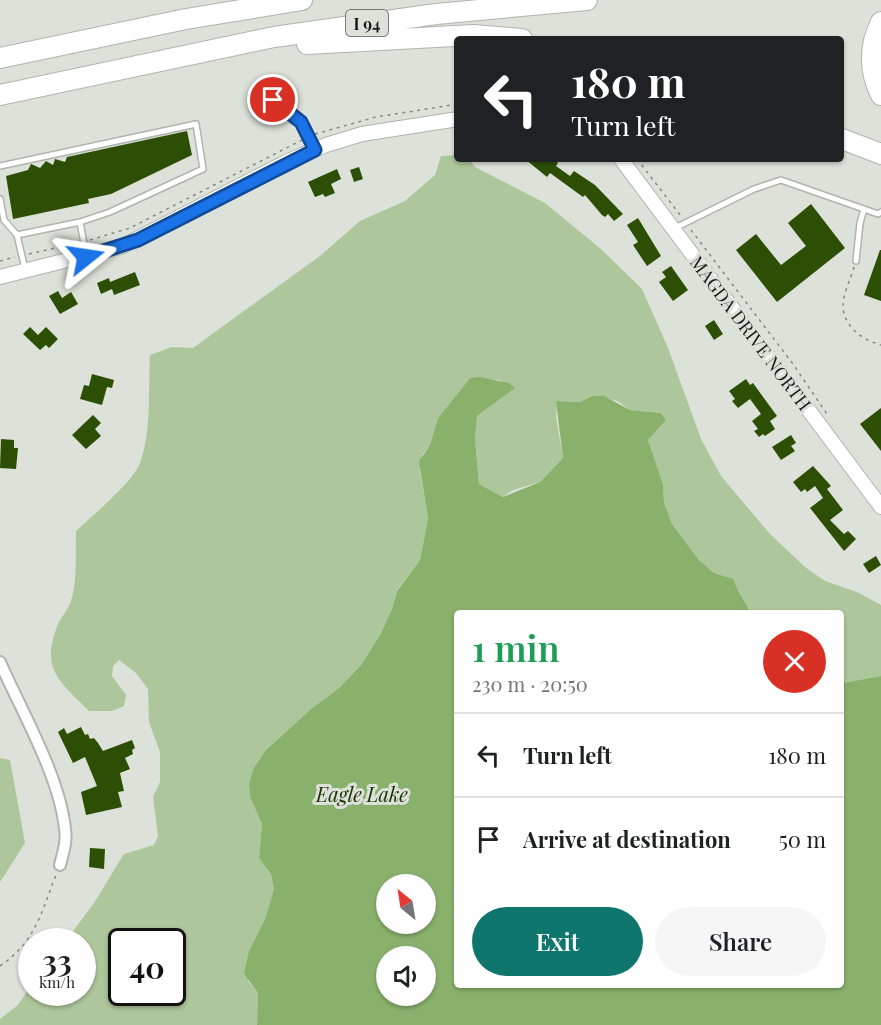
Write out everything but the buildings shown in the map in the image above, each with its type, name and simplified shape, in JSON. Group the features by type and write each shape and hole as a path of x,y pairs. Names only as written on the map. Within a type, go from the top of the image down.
{"highway":[{"path":"216,14 273,0"},
{"path":"0,58 216,14 302,0"},
{"name":"I 94","path":"0,94 336,27 436,14 588,0"},
{"path":"881,22 873,42 872,62 874,79 881,95"},
{"path":"149,63 341,41 485,36"},
{"path":"844,140 881,154"}],"street":[{"path":"0,277 86,257 138,240 315,150 362,134 454,120"},
{"name":"MAGDA DRIVE NORTH","path":"624,162 680,225 881,507"},
{"path":"0,662 54,784 65,829 66,845 60,866"}],"lane":[{"path":"273,100 301,122 315,150"},
{"path":"0,166 196,124 203,169 110,212 80,222 17,235"},
{"path":"680,225 754,189 781,180 878,214 881,212"},
{"path":"0,199 4,220 17,235 25,271"},
{"path":"856,261 860,223 864,209"},
{"path":"80,222 86,257"}],"path":[{"path":"639,162 680,225 793,364 831,420"},
{"path":"856,261 843,305 856,334 865,340 881,345"},
{"path":"0,966 18,953 34,933 60,866"}],"shaded area":[{"path":"454,155 454,162 471,162 475,167 545,203 601,249 642,289 668,348 701,439 721,476 770,534 805,567 825,581 857,592 881,605 881,676 844,683 844,610 749,610 734,579 714,573 699,560 672,524 664,503 663,484 648,440 666,420 661,413 630,410 618,401 592,396 580,402 557,401 556,417 563,458 540,482 513,490 503,497 479,484 475,439 477,416 515,388 499,380 470,378 438,418 430,445 422,455 420,470 428,519 420,560 397,590 392,609 381,633 362,664 339,688 311,709 266,750 253,769 249,784 250,797 262,824 259,858 271,874 274,889 265,919 249,951 248,981 258,993 257,1025 0,1025 0,1019 18,1005 96,1006 96,928 75,928 94,903 124,854 154,845 158,836 153,797 160,782 160,752 149,722 148,689 136,673 119,660 113,666 112,676 126,695 124,706 112,711 89,711 61,682 52,664 51,653 58,624 69,607 73,595 76,531 121,489 140,463 148,423 150,355 172,347 193,348 320,256 360,221 405,201 435,175 441,156"},
{"path":"0,758 10,760 25,843 0,882"}],"water":[{"name":"Eagle Lake","path":"480,377 509,383 515,388 477,416 475,439 479,484 503,497 540,482 563,458 556,401 580,402 592,396 604,396 630,410 661,413 666,420 648,440 663,484 664,503 672,524 699,560 714,573 734,579 749,610 454,610 454,988 844,988 844,683 881,676 881,1025 257,1025 258,993 244,974 249,951 265,919 274,889 271,874 259,858 262,824 250,797 249,784 253,769 266,750 311,709 339,688 362,664 381,633 397,591 420,560 428,519 419,461 430,445 438,418 470,378"}],"route":[{"path":"86,257 138,240 288,161 315,150 301,122 273,100"}]}
